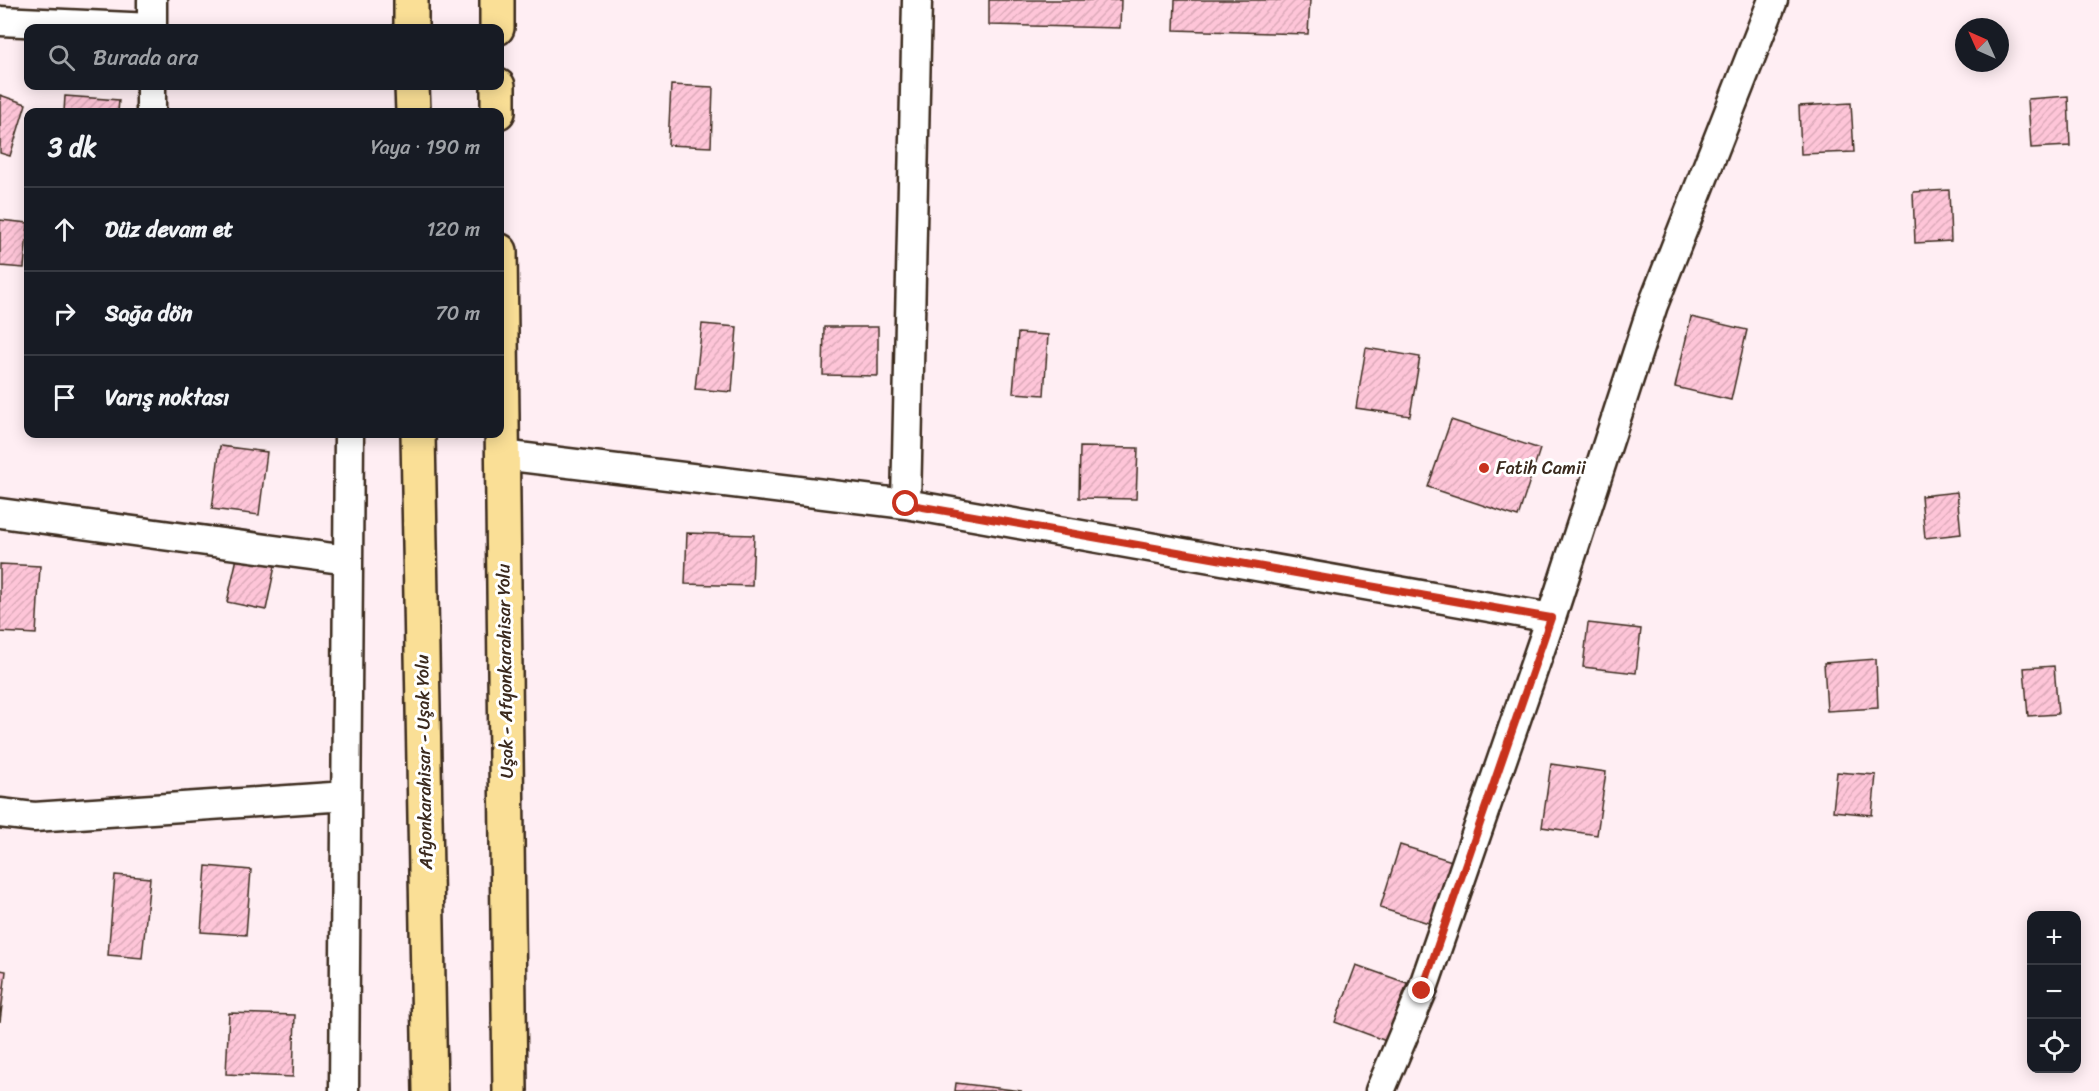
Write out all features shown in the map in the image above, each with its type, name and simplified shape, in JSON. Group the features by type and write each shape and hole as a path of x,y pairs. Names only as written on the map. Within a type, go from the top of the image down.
{"highway":[{"path":"411,0 411,24"},
{"path":"496,0 497,24"},
{"path":"412,90 413,108"},
{"path":"498,90 498,108"},
{"name":"Afyonkarahisar - Uşak Yolu","path":"418,438 429,1091"},
{"name":"Uşak - Afyonkarahisar Yolu","path":"502,438 510,1091"}],"street":[{"path":"152,0 152,24"},
{"path":"906,504 917,0"},
{"path":"1380,1091 1422,991 1551,618 1653,305 1773,0"},
{"path":"0,21 65,24"},
{"path":"151,90 151,108"},
{"path":"398,108 405,90"},
{"path":"344,1091 349,438"},
{"path":"502,455 906,504 1551,618"},
{"path":"0,513 348,560"},
{"path":"0,813 34,817 346,796"}],"building":[{"path":"989,0 1121,0 1120,28 989,25"},
{"path":"1175,0 1310,0 1308,34 1174,30"},
{"path":"671,85 713,87 711,147 668,145"},
{"path":"0,95 26,104 10,156 0,153"},
{"path":"65,96 119,100 118,108 64,108"},
{"path":"2068,96 2070,146 2031,148 2028,99"},
{"path":"1851,103 1854,152 1801,154 1799,106"},
{"path":"1949,190 1951,241 1915,243 1913,192"},
{"path":"0,220 24,223 24,268 0,266"},
{"path":"1691,317 1747,330 1731,400 1675,387"},
{"path":"702,324 737,327 732,392 695,389"},
{"path":"824,327 878,327 878,376 823,375"},
{"path":"1018,333 1048,335 1044,395 1013,393"},
{"path":"1366,348 1420,357 1410,416 1356,408"},
{"name":"Fatih Camii","path":"1451,420 1540,449 1518,517 1428,487"},
{"path":"220,446 267,452 259,515 212,509"},
{"path":"1080,447 1138,448 1136,499 1079,498"},
{"path":"1957,492 1961,534 1925,538 1921,496"},
{"path":"687,533 754,535 752,586 685,584"},
{"path":"237,558 275,566 266,610 227,602"},
{"path":"0,564 40,566 36,634 0,632"},
{"path":"1588,623 1641,629 1636,673 1583,667"},
{"path":"1876,659 1878,708 1827,711 1824,663"},
{"path":"2054,666 2058,714 2028,716 2024,668"},
{"path":"1551,764 1606,772 1597,835 1542,827"},
{"path":"1837,772 1876,775 1872,815 1833,811"},
{"path":"1400,845 1452,861 1432,924 1380,908"},
{"path":"206,866 251,870 246,935 201,932"},
{"path":"115,875 150,878 142,958 108,955"},
{"path":"1356,965 1407,983 1386,1041 1335,1022"},
{"path":"0,970 6,971 0,1022"},
{"path":"229,1013 295,1015 293,1077 226,1074"},
{"path":"956,1083 1022,1091 955,1091"}],"place":[{"name":"Fatih Camii","path":"1484,468"}],"route":[{"path":"906,504 1551,618 1422,991"}]}
